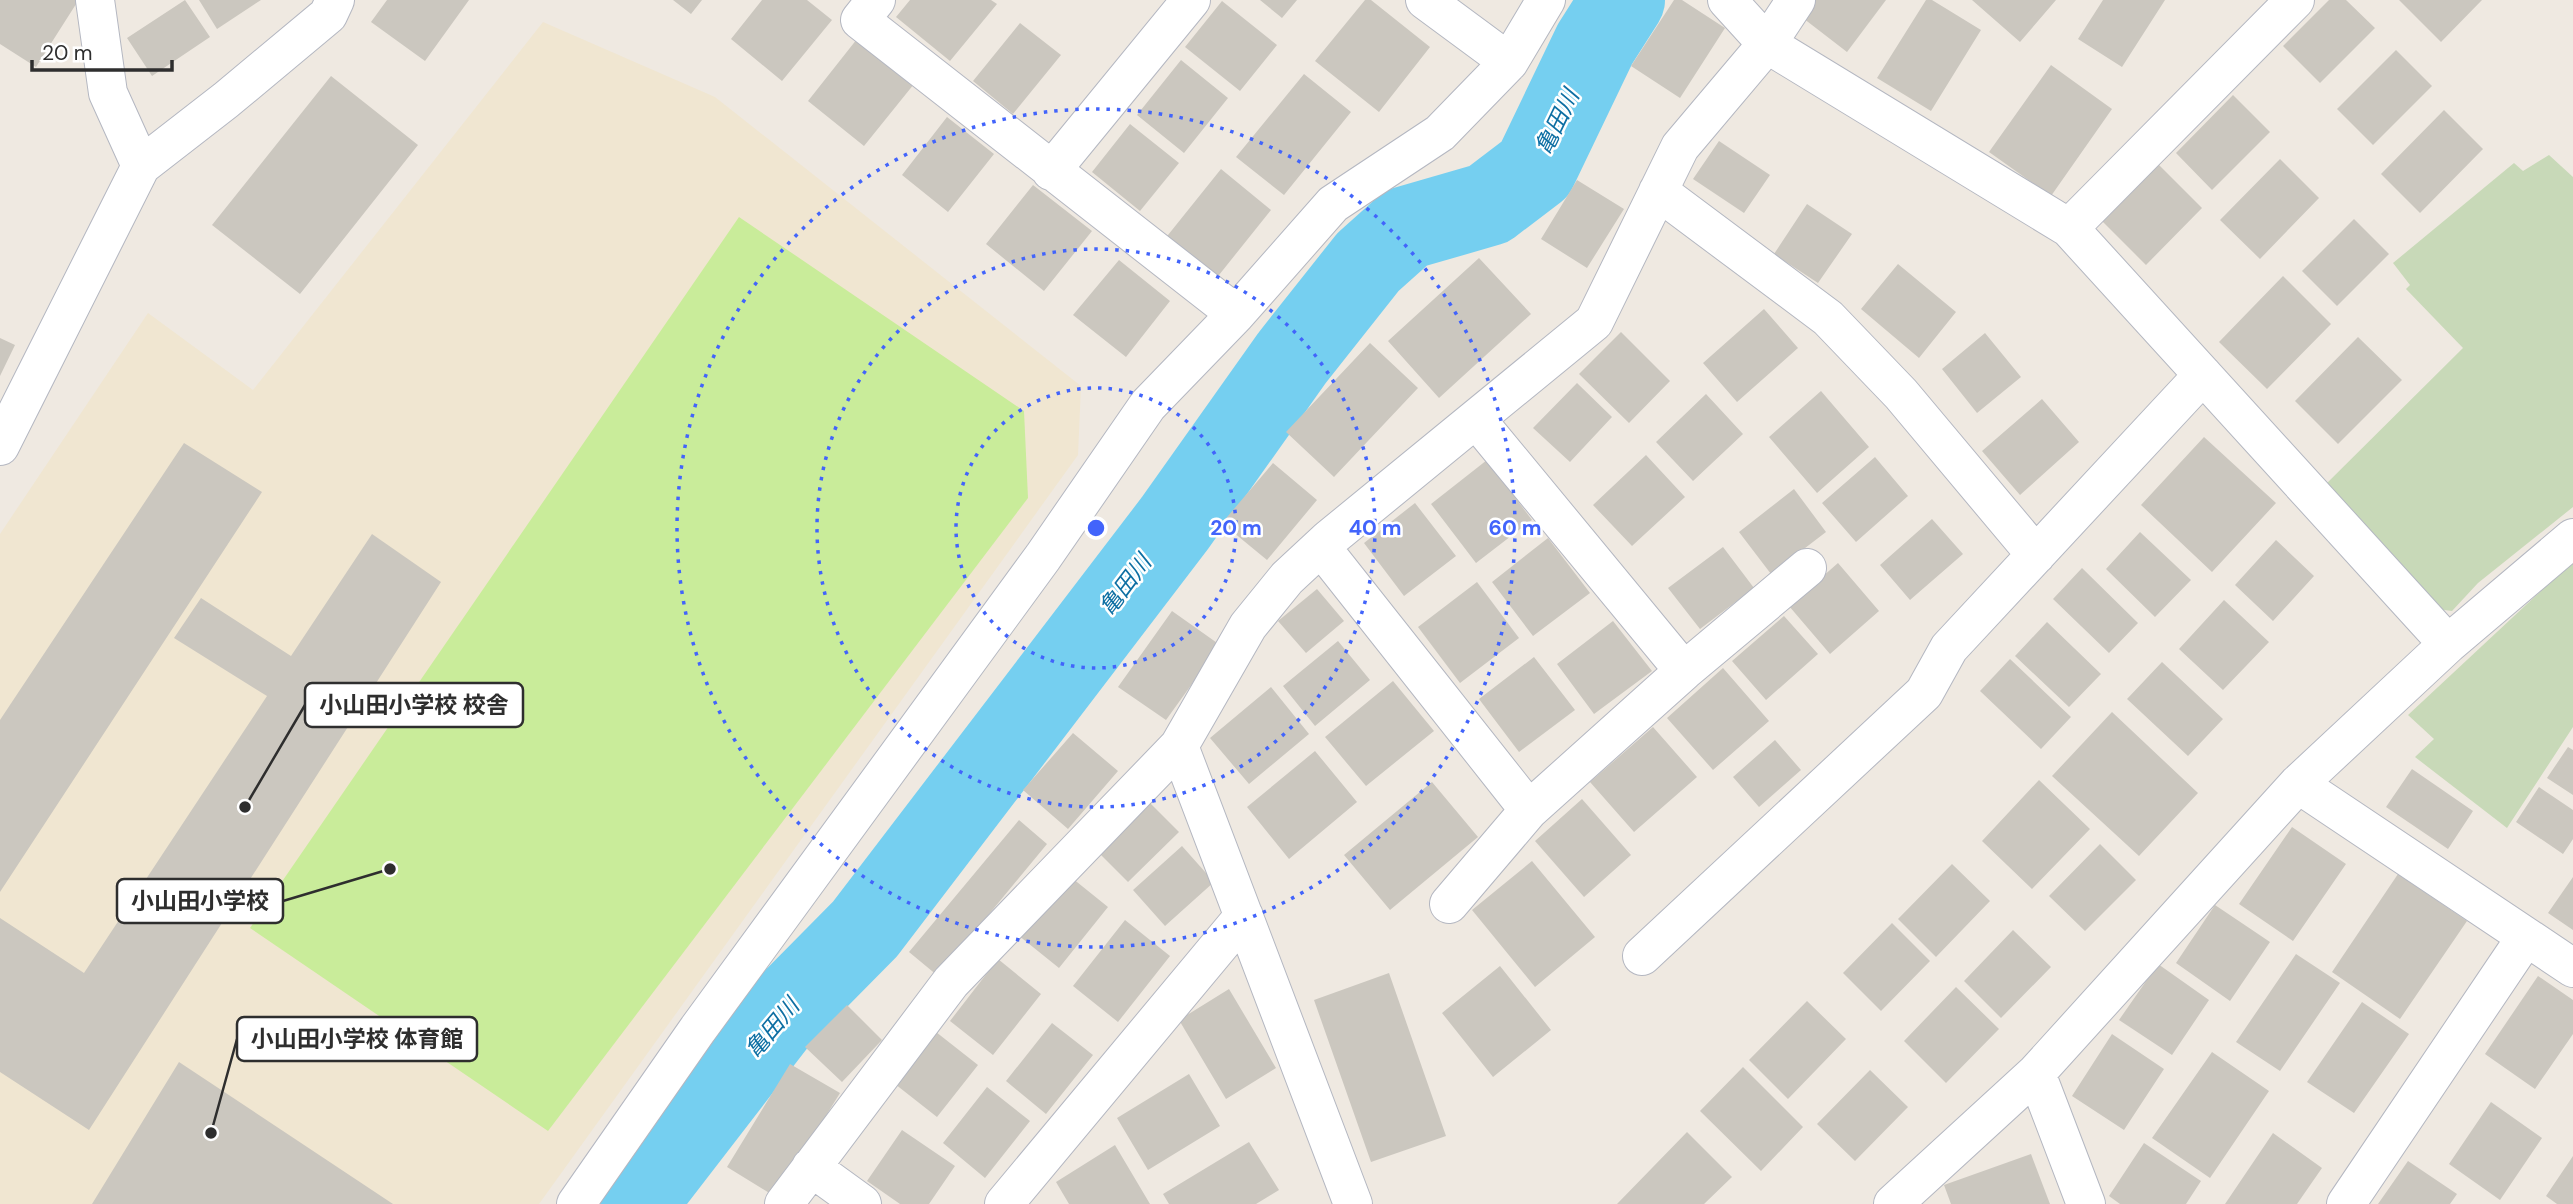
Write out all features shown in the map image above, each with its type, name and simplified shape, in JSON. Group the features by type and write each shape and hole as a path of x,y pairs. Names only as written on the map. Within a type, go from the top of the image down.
{"street":[{"path":"95,0 108,93 141,166"},
{"path":"0,446 141,166 328,15 335,0"},
{"path":"876,0 860,20 1236,314"},
{"path":"1051,171 1191,0"},
{"path":"1425,0 1509,62"},
{"path":"576,1204 698,1029 1043,557 1148,405 1236,314 1333,204 1440,133 1509,62 1546,0"},
{"path":"1727,0 1767,44 2069,228 2448,644"},
{"path":"784,1204 951,982 1180,746 1248,626 1287,578 1594,321 1680,147 1767,44 1796,0"},
{"path":"2069,228 2295,0"},
{"path":"1658,191 1828,318 1901,394 2036,555"},
{"path":"1642,956 1924,693 1950,648 2203,375"},
{"path":"1476,419 1684,671"},
{"path":"1893,1204 2036,1073 2298,784 2448,644 2573,538"},
{"path":"1321,547 1529,810"},
{"path":"1449,904 1529,810 1684,671 1807,568"},
{"path":"1180,746 1353,1204"},
{"path":"2298,784 2573,968"},
{"path":"1004,1204 1244,916"},
{"path":"2346,1204 2526,937"},
{"path":"2036,1073 2086,1204"},
{"path":"811,1167 862,1204"}],"shaded area":[{"path":"543,22 715,97 1081,386 1078,455 539,1204 0,1204 0,534 148,313 253,390"}],"green space":[{"path":"2549,155 2573,177 2573,507 2478,583 2452,611 2430,608 2323,487 2463,348 2406,289 2410,285 2393,263 2514,163 2523,171"},
{"path":"739,217 1024,411 1028,498 548,1131 250,928"},
{"path":"2573,561 2573,727 2507,828 2415,757 2434,739 2408,715"}],"building":[{"path":"0,0 78,1 36,67 0,44"},
{"path":"185,0 210,37 152,76 127,38"},
{"path":"199,0 261,0 217,29"},
{"path":"387,0 469,0 425,61 371,22"},
{"path":"673,0 702,0 691,14"},
{"path":"762,0 807,0 832,20 782,81 731,39"},
{"path":"910,0 991,0 997,4 950,61 896,17"},
{"path":"1260,0 1297,0 1282,18"},
{"path":"1365,0 1371,0 1430,47 1379,112 1315,61"},
{"path":"1674,0 1682,0 1725,28 1680,98 1631,66"},
{"path":"1810,0 1886,0 1847,52 1799,15"},
{"path":"1926,0 1932,0 1981,30 1931,111 1877,78"},
{"path":"1972,0 2056,0 2020,42"},
{"path":"2103,0 2165,0 2122,67 2078,39"},
{"path":"2329,0 2346,0 2375,28 2320,83 2283,46"},
{"path":"2399,0 2482,0 2441,42"},
{"path":"1222,1 1277,45 1240,91 1185,47"},
{"path":"1020,23 1061,55 1013,114 973,81"},
{"path":"857,39 914,84 864,146 808,101"},
{"path":"2396,50 2432,86 2373,145 2337,109"},
{"path":"1181,60 1228,98 1184,153 1137,115"},
{"path":"2051,65 2112,109 2051,196 1989,152"},
{"path":"1304,74 1351,112 1284,195 1236,157"},
{"path":"331,76 418,145 300,294 212,225"},
{"path":"2233,95 2270,132 2212,190 2176,153"},
{"path":"2444,110 2483,149 2420,213 2381,174"},
{"path":"947,117 994,154 948,212 902,175"},
{"path":"1130,124 1179,163 1140,211 1092,172"},
{"path":"1719,141 1770,175 1744,213 1693,179"},
{"path":"2280,159 2319,198 2260,259 2220,220"},
{"path":"2158,164 2202,208 2146,265 2102,221"},
{"path":"1221,169 1271,210 1215,280 1164,240"},
{"path":"1577,180 1624,209 1587,268 1541,239"},
{"path":"1033,185 1092,231 1044,291 986,244"},
{"path":"1807,204 1852,234 1818,283 1774,254"},
{"path":"2354,219 2389,254 2337,306 2302,271"},
{"path":"1479,258 1531,314 1439,398 1388,341"},
{"path":"1119,260 1170,301 1126,357 1073,315"},
{"path":"1898,264 1956,312 1919,358 1861,309"},
{"path":"2283,276 2331,324 2267,389 2219,342"},
{"path":"1764,309 1798,348 1737,402 1703,363"},
{"path":"1621,332 1670,381 1629,423 1579,374"},
{"path":"1985,333 2021,377 1977,413 1942,369"},
{"path":"2358,337 2402,380 2338,444 2295,401"},
{"path":"0,338 15,345 0,376"},
{"path":"1370,343 1418,388 1334,477 1286,432"},
{"path":"1577,383 1612,417 1570,462 1533,428"},
{"path":"1821,391 1869,447 1817,493 1769,437"},
{"path":"1706,394 1743,434 1693,481 1656,442"},
{"path":"2042,399 2079,442 2020,495 1982,451"},
{"path":"2204,437 2276,503 2212,572 2141,505"},
{"path":"184,443 262,492 0,892 0,720"},
{"path":"1646,455 1685,497 1632,546 1593,505"},
{"path":"1875,457 1908,496 1856,542 1822,503"},
{"path":"1487,460 1532,520 1476,563 1431,504"},
{"path":"1273,463 1317,500 1267,560 1222,523"},
{"path":"1794,489 1826,532 1771,574 1739,532"},
{"path":"1415,503 1456,556 1404,596 1364,543"},
{"path":"1932,519 1963,554 1910,600 1880,565"},
{"path":"2140,532 2191,580 2155,617 2106,569"},
{"path":"372,534 441,582 89,1130 0,1072 0,918 84,973 267,696 174,638 201,598 291,656"},
{"path":"1548,538 1590,593 1533,636 1492,582"},
{"path":"2276,540 2314,576 2273,621 2235,585"},
{"path":"1723,547 1754,588 1700,629 1668,588"},
{"path":"1838,563 1879,611 1830,654 1789,606"},
{"path":"2082,568 2138,623 2109,653 2053,599"},
{"path":"1477,582 1519,638 1460,683 1418,627"},
{"path":"1317,589 1344,621 1306,653 1278,621"},
{"path":"2224,600 2269,642 2223,690 2179,649"},
{"path":"1172,611 1220,645 1166,720 1118,687"},
{"path":"1784,616 1818,654 1766,700 1732,661"},
{"path":"1613,621 1652,671 1594,714 1557,664"},
{"path":"2047,622 2101,674 2069,707 2015,656"},
{"path":"1338,641 1370,680 1315,726 1283,686"},
{"path":"1534,657 1575,710 1519,752 1479,699"},
{"path":"2010,659 2071,717 2041,749 1980,691"},
{"path":"2162,662 2223,719 2188,756 2127,699"},
{"path":"1723,668 1769,721 1713,770 1667,718"},
{"path":"1393,681 1434,731 1366,786 1325,737"},
{"path":"1271,687 1309,734 1249,784 1210,738"},
{"path":"2112,712 2198,793 2139,856 2052,776"},
{"path":"1653,727 1697,777 1634,832 1590,782"},
{"path":"1073,733 1118,771 1068,829 1023,790"},
{"path":"1775,740 1801,770 1759,807 1733,777"},
{"path":"2568,747 2573,750 2573,795 2547,778"},
{"path":"1315,751 1357,802 1289,859 1247,807"},
{"path":"2412,769 2473,811 2448,849 2386,807"},
{"path":"2039,780 2090,829 2032,889 1982,841"},
{"path":"1432,782 1478,837 1390,910 1344,855"},
{"path":"2539,787 2573,810 2573,839 2563,854 2516,822"},
{"path":"1145,798 1179,832 1128,882 1094,848"},
{"path":"1582,799 1631,855 1584,897 1535,841"},
{"path":"1019,820 1047,844 938,976 909,952"},
{"path":"2292,827 2346,864 2293,941 2239,904"},
{"path":"2100,844 2136,880 2085,931 2049,896"},
{"path":"1182,846 1214,882 1165,926 1133,890"},
{"path":"1532,861 1595,937 1535,987 1472,910"},
{"path":"1952,864 1990,901 1936,957 1898,919"},
{"path":"1067,874 1108,907 1059,968 1018,935"},
{"path":"2398,874 2467,921 2400,1019 2332,972"},
{"path":"2573,877 2573,930 2548,913"},
{"path":"2215,905 2270,942 2230,1001 2176,963"},
{"path":"1125,920 1170,956 1118,1022 1073,986"},
{"path":"1892,923 1930,961 1881,1011 1843,973"},
{"path":"2013,930 2051,967 2001,1018 1964,981"},
{"path":"2296,954 2340,983 2280,1071 2236,1042"},
{"path":"998,959 1041,994 993,1055 950,1021"},
{"path":"2158,964 2209,1000 2172,1055 2119,1020"},
{"path":"1500,966 1551,1030 1493,1077 1442,1013"},
{"path":"1389,973 1446,1136 1371,1162 1314,1000"},
{"path":"2538,976 2573,1000 2573,1034 2535,1089 2485,1054"},
{"path":"1956,987 1999,1029 1946,1083 1904,1041"},
{"path":"1229,989 1276,1068 1226,1099 1179,1020"},
{"path":"1807,1001 1846,1039 1788,1099 1749,1060"},
{"path":"2362,1002 2409,1034 2354,1113 2307,1082"},
{"path":"847,1005 882,1040 842,1082 805,1047"},
{"path":"1052,1023 1093,1055 1046,1114 1006,1081"},
{"path":"936,1032 978,1065 937,1117 895,1084"},
{"path":"2112,1034 2164,1069 2124,1130 2072,1096"},
{"path":"2212,1052 2269,1091 2210,1178 2152,1138"},
{"path":"179,1062 393,1204 92,1204"},
{"path":"790,1064 840,1093 776,1197 727,1167"},
{"path":"1743,1067 1803,1127 1761,1171 1700,1111"},
{"path":"1870,1070 1908,1107 1855,1161 1817,1124"},
{"path":"1189,1074 1220,1126 1148,1170 1117,1118"},
{"path":"987,1087 1030,1121 985,1178 943,1143"},
{"path":"2491,1102 2542,1138 2500,1200 2449,1164"},
{"path":"902,1130 955,1166 929,1204 900,1204 867,1181"},
{"path":"1687,1132 1732,1177 1704,1204 1617,1204"},
{"path":"2273,1133 2322,1168 2297,1204 2225,1204"},
{"path":"1249,1142 1279,1190 1256,1204 1169,1204 1163,1194"},
{"path":"2144,1143 2201,1181 2186,1204 2120,1204 2109,1196"},
{"path":"1115,1145 1150,1204 1069,1204 1056,1182"},
{"path":"2031,1154 2050,1204 1951,1204 1944,1185"},
{"path":"2573,1156 2573,1204 2557,1204 2546,1196"},
{"path":"2408,1161 2457,1194 2450,1204 2378,1204"}],"waterway":[{"name":"亀田川","path":"634,1204 779,1016 865,929 1175,523 1292,358 1368,262 1406,228 1489,204 1535,169 1595,44 1623,0"}],"place":[{"name":"小山田小学校 校舎","path":"245,807"},
{"name":"小山田小学校","path":"390,869"},
{"name":"小山田小学校 体育館","path":"211,1133"}]}
